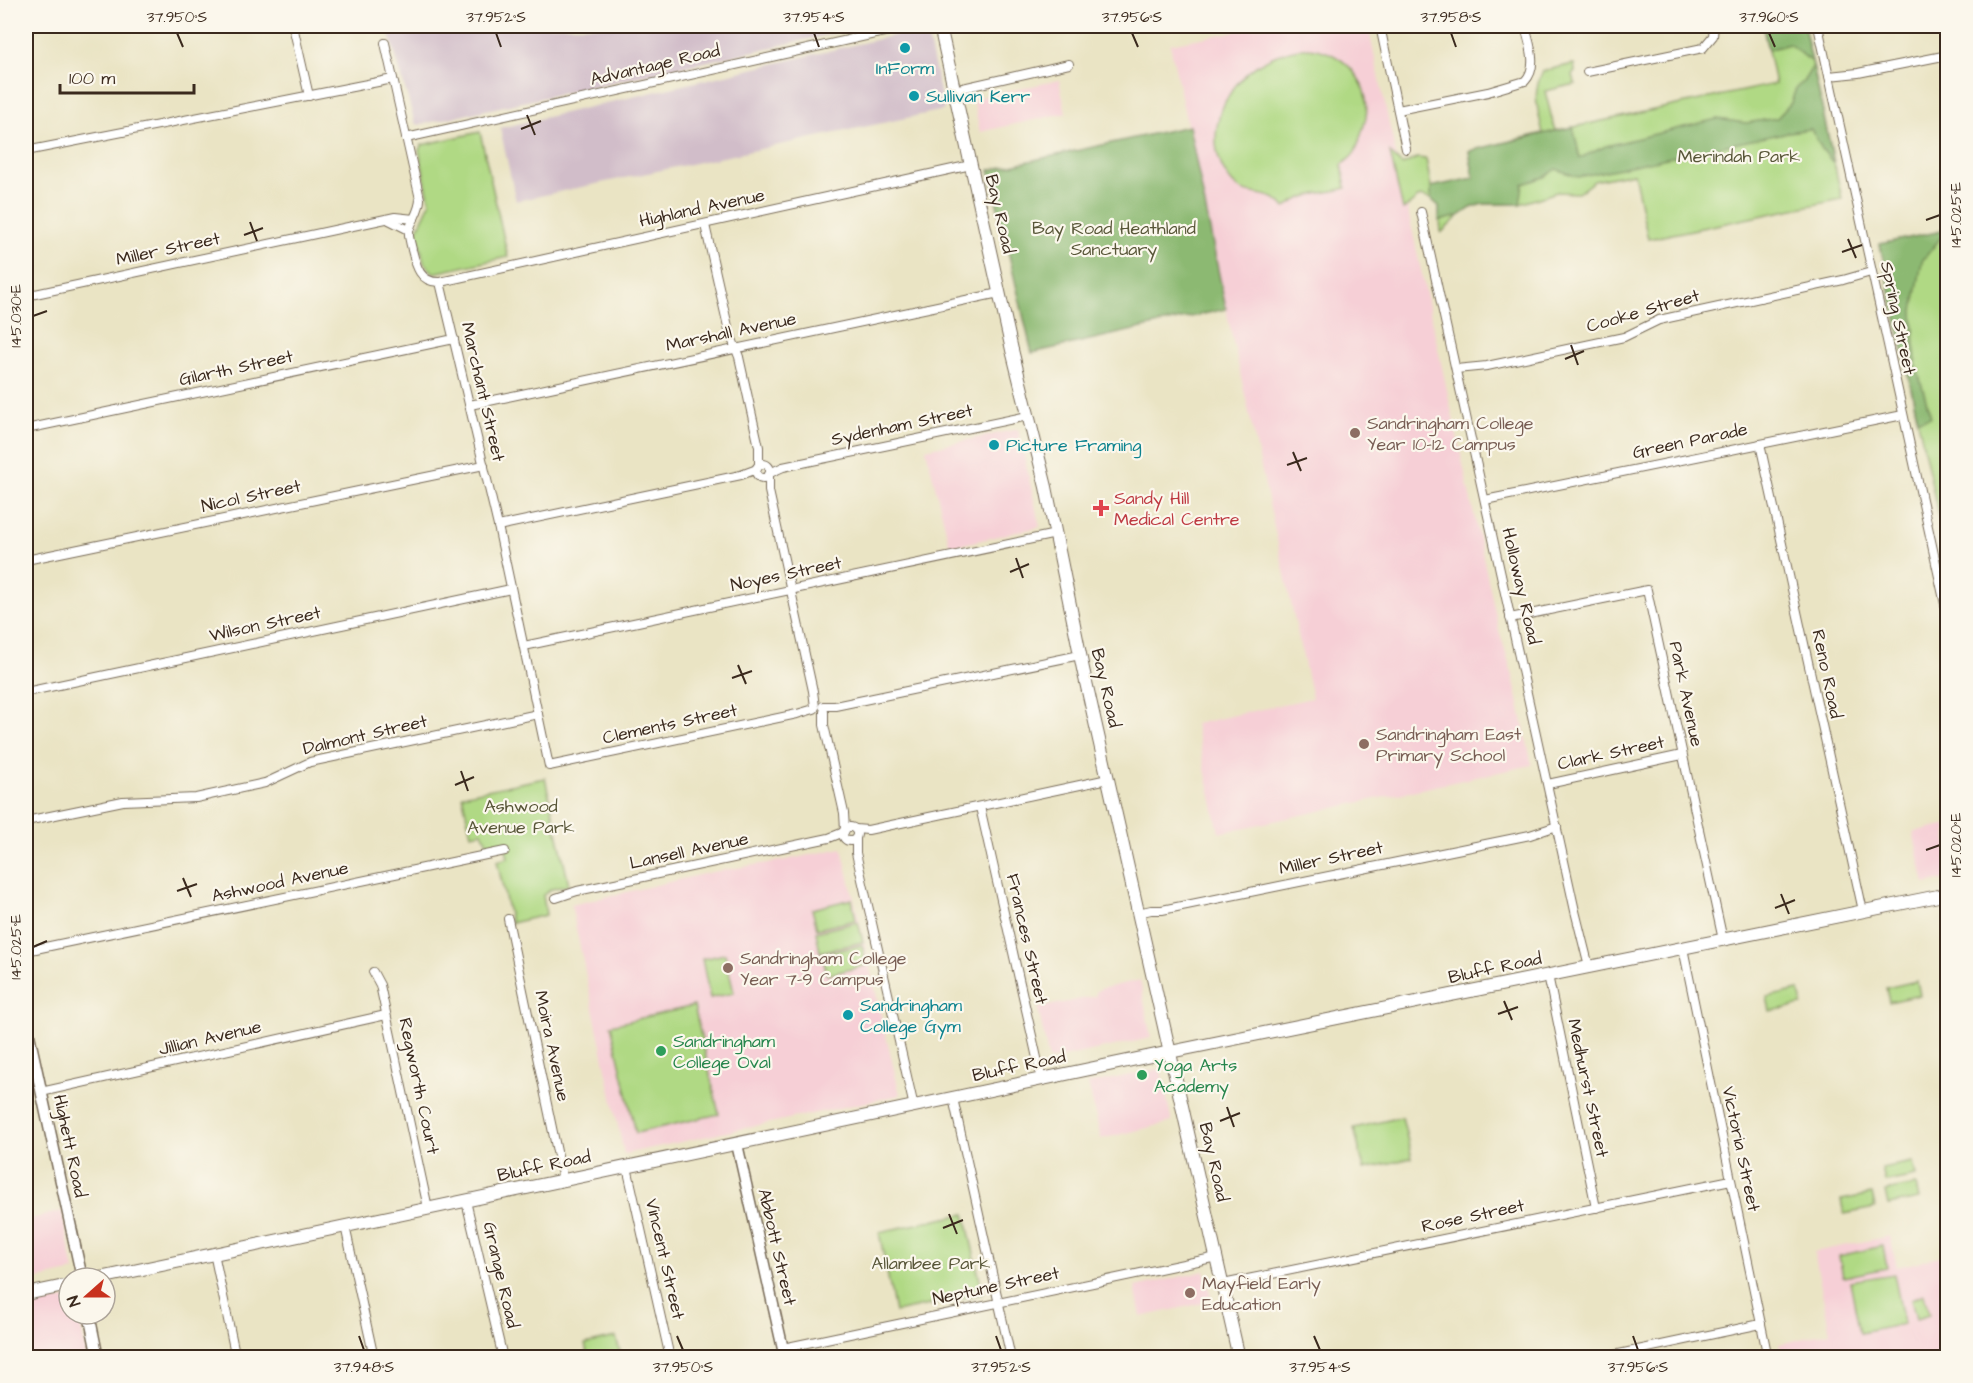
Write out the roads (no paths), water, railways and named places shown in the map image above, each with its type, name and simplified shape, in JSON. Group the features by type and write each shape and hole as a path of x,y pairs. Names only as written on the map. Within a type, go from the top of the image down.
{"main road":[{"name":"Bay Road","path":"940,26 999,293 1056,534 1080,655 1239,1358"},
{"name":"Bluff Road","path":"117,1274 1170,1052 1947,894"},
{"path":"26,1294 57,1288"}],"street":[{"path":"293,26 309,96"},
{"name":"Advantage Road","path":"406,138 911,26"},
{"path":"1380,26 1406,149"},
{"path":"1398,110 1488,92 1525,81 1533,64 1525,26"},
{"path":"1587,72 1703,48 1713,36 1714,26"},
{"name":"Spring Street","path":"1818,26 1947,618"},
{"path":"385,43 420,199 419,209 409,237 419,272 427,280 440,282"},
{"path":"1830,79 1947,55"},
{"path":"954,90 1069,64"},
{"path":"26,151 393,79"},
{"name":"Highland Avenue","path":"440,282 971,165"},
{"name":"Holloway Road","path":"1421,212 1589,967"},
{"name":"Miller Street","path":"26,296 401,217 414,219"},
{"path":"388,220 410,230"},
{"path":"705,225 729,331 739,357 813,692 824,725 844,813 856,853 914,1107"},
{"name":"Cooke Street","path":"1456,372 1624,337 1659,320 1872,274"},
{"name":"Marchant Street","path":"440,282 498,526 549,766"},
{"name":"Marshall Avenue","path":"470,405 999,293"},
{"name":"Gilarth Street","path":"26,429 454,339"},
{"name":"Green Parade","path":"1485,500 1903,415"},
{"name":"Sydenham Street","path":"498,526 1028,416"},
{"name":"Reno Road","path":"1760,444 1863,911"},
{"name":"Nicol Street","path":"26,560 484,465"},
{"name":"Noyes Street","path":"524,646 1056,534"},
{"name":"Wilson Street","path":"26,692 511,589"},
{"name":"Park Avenue","path":"1510,618 1647,590 1723,940"},
{"name":"Clements Street","path":"549,766 1080,655"},
{"name":"Dalmont Street","path":"26,821 123,801 196,798 265,783 310,762 538,714"},
{"name":"Clark Street","path":"1548,784 1682,754"},
{"name":"Lansell Avenue","path":"556,898 577,891 1108,779"},
{"name":"Frances Street","path":"980,807 1042,1080"},
{"name":"Miller Street","path":"1138,913 1557,829"},
{"name":"Ashwood Avenue","path":"26,951 506,851"},
{"name":"Moira Avenue","path":"508,919 563,1180"},
{"name":"Victoria Street","path":"1683,948 1768,1358"},
{"name":"Regworth Court","path":"373,972 380,985 428,1208"},
{"name":"Medhurst Street","path":"1548,975 1596,1208"},
{"name":"Jillian Avenue","path":"41,1092 386,1015"},
{"name":"Highett Road","path":"26,1025 79,1266"},
{"path":"953,1098 1011,1358"},
{"name":"Abbott Street","path":"737,1144 784,1353"},
{"name":"Vincent Street","path":"627,1167 670,1358"},
{"name":"Rose Street","path":"1223,1284 1731,1180"},
{"name":"Grange Road","path":"466,1201 503,1358"},
{"path":"345,1226 374,1358"},
{"path":"214,1253 236,1358"},
{"name":"Neptune Street","path":"784,1353 999,1303 1216,1257"},
{"path":"1600,1358 1761,1324"},
{"path":"91,1326 98,1358"}],"place":[{"name":"InForm","path":"905,48"},
{"name":"Sullivan Kerr","path":"914,96"},
{"name":"Sandringham College Year 10-12 Campus","path":"1355,433"},
{"name":"Picture Framing","path":"994,445"},
{"name":"Sandy Hill Medical Centre","path":"1101,508"},
{"name":"Sandringham East Primary School","path":"1364,744"},
{"name":"Sandringham College Year 7-9 Campus","path":"728,968"},
{"name":"Sandringham College Gym","path":"848,1015"},
{"name":"Sandringham College Oval","path":"661,1051"},
{"name":"Yoga Arts Academy","path":"1142,1075"},
{"name":"Mayfield Early Education","path":"1190,1293"}],"park label":[{"name":"Merindah Park","path":"1739,156"},
{"name":"Bay Road Heathland Sanctuary","path":"1114,238"},
{"name":"Ashwood Avenue Park","path":"521,816"},
{"name":"Allambee Park","path":"931,1263"}]}
